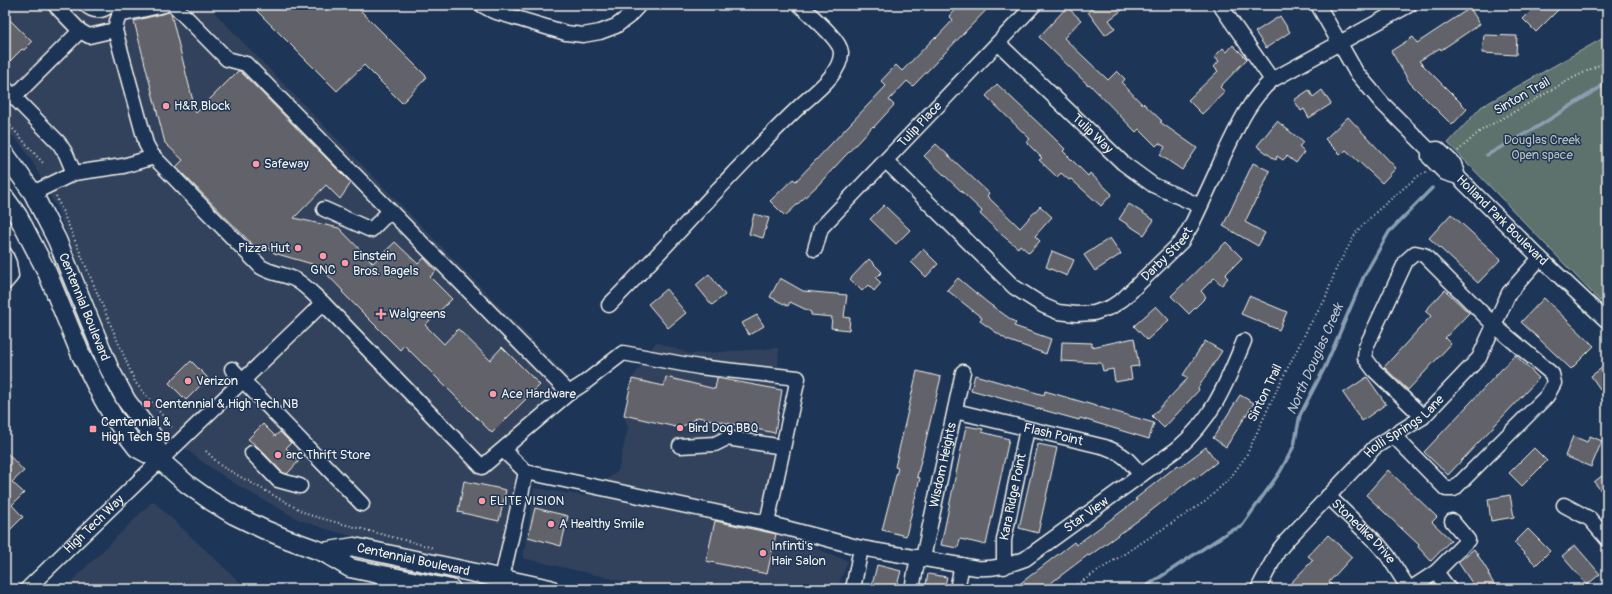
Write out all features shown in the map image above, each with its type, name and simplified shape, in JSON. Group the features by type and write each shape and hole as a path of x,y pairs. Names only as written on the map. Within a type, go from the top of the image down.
{"main road":[{"name":"Centennial Boulevard","path":"5,154 33,193 57,240 109,368 126,400 152,435 161,461"},
{"name":"Centennial Boulevard","path":"5,198 22,223 47,272 81,355 103,399 114,418 136,448 161,461 187,484 234,515 287,539 323,552 350,568 450,589"},
{"name":"Centennial Boulevard","path":"323,552 354,547 550,589"}],"street":[{"path":"55,5 80,31 89,36 115,30"},
{"path":"86,5 96,10 164,5"},
{"path":"174,5 227,59 246,64 569,392"},
{"path":"482,5 493,11 566,33 583,36 616,26 628,17 639,5"},
{"path":"609,305 650,264 717,190 781,124 836,72 841,53 838,42 800,5"},
{"name":"Tulip Place","path":"815,249 821,228 1034,5"},
{"path":"1220,5 1272,80"},
{"name":"Holland Park Boulevard","path":"1318,5 1356,72 1369,88 1429,150 1429,157 1446,173 1458,176 1540,258 1606,318"},
{"name":"Darby Street","path":"886,161 1014,287 1044,306 1076,314 1094,313 1111,307 1124,299 1182,241 1191,226 1242,116 1256,95 1272,80 1409,5"},
{"path":"117,8 115,30 146,144 154,157 261,267 268,272 298,282 323,303 482,467 569,392 583,384 623,353 699,367 798,378 767,523"},
{"path":"74,173 66,154 59,143 10,93 80,31"},
{"name":"Tulip Way","path":"998,43 1123,163 1153,185 1200,206"},
{"path":"33,193 74,173 122,166 154,157"},
{"path":"324,209 371,230 390,211"},
{"path":"1393,435 1446,489 1454,489 1547,396 1554,383 1552,374 1494,325 1424,255 1415,253 1406,261 1366,347 1365,358 1374,370 1423,416"},
{"path":"5,254 9,263 11,276 5,283"},
{"name":"Holli Springs Lane","path":"1258,589 1278,551 1328,496 1375,447 1423,416 1479,358 1509,292 1540,258"},
{"name":"High Tech Way","path":"27,589 323,303"},
{"name":"Star View","path":"526,472 767,523 861,548 962,565 992,568 1004,567 1026,559 1190,438 1211,413 1223,392 1244,341"},
{"path":"232,368 362,504"},
{"name":"Wisdom Heights","path":"912,589 921,558 963,372"},
{"name":"Flash Point","path":"955,412 1105,447 1120,452 1128,458 1141,475"},
{"name":"Kara Ridge Point","path":"1004,567 1004,540 1027,429"},
{"path":"680,446 715,444 727,438 783,447"},
{"path":"502,578 526,472 503,450"},
{"path":"252,453 278,480 300,486"},
{"name":"Stonedike Drive","path":"1328,496 1378,544 1388,556 1409,589"},
{"path":"1564,505 1590,519 1607,539"},
{"path":"1409,589 1436,572 1468,540 1452,521"},
{"path":"853,589 861,548"},
{"path":"957,589 962,565"},
{"path":"1436,572 1449,589"}],"path":[{"name":"Sinton Trail","path":"1455,155 1480,131 1607,61"},
{"path":"5,120 43,163"},
{"name":"Sinton Trail","path":"1070,589 1206,501 1231,478 1246,456 1279,384 1310,324 1325,300 1336,269 1357,231 1377,210 1418,176 1432,170"},
{"path":"56,195 135,382 172,427"},
{"path":"206,451 221,466 309,515 436,548"}],"shaded area":[{"path":"5,5 207,5 569,378 520,445 515,480 499,557 495,562 487,565 414,553 326,529 298,519 237,485 204,463 161,429 150,417 133,392 121,369 56,207 32,161 20,143 5,128"},
{"path":"656,342 690,354 779,348 773,454 762,514 787,537 848,561 837,589 656,589 523,558 534,488 585,496 618,471 628,428 624,415 632,379"},
{"path":"153,501 247,589 64,589"}],"green space":[{"name":"Douglas Creek Open space","path":"1607,36 1607,295 1600,301 1448,143 1481,107"}],"building":[{"path":"251,5 355,5 427,77 402,103 364,65 337,91"},
{"path":"959,5 991,5 913,86 907,81 889,100 894,105 819,184 785,216 770,201 793,179 796,181 886,86 881,81 896,65 902,71 935,37 936,38 953,20 949,16"},
{"path":"1097,5 1129,5 1109,20 1115,28 1105,35 1088,12"},
{"path":"1537,5 1563,5 1536,32 1523,19"},
{"path":"1067,7 1081,20 1064,38 1108,80 1117,71 1125,79 1122,83 1142,104 1143,103 1162,121 1160,122 1197,148 1182,170 1160,155 1165,147 1159,143 1156,146 1139,129 1136,132 1089,84 1088,85 1039,37"},
{"path":"1470,8 1480,24 1441,50 1440,48 1419,61 1467,109 1452,125 1410,83 1391,51 1413,37 1417,43"},
{"path":"169,12 171,14 196,113 238,71 240,71 351,183 340,199 326,185 294,218 339,228 373,263 395,242 418,264 424,258 436,271 430,277 452,299 425,325 444,344 458,329 490,360 502,347 540,385 492,433 404,345 400,350 342,292 343,291 319,266 274,253 265,245 259,251 176,167 183,160 165,143 134,21"},
{"path":"5,15 32,42 24,50 22,49 5,66"},
{"path":"1280,16 1290,32 1266,48 1255,32"},
{"path":"1484,35 1517,36 1516,55 1482,53"},
{"path":"1233,45 1247,59 1220,87 1225,92 1202,114 1188,100 1218,71 1214,67 1219,61 1214,57 1223,48 1227,52"},
{"path":"997,84 1065,149 1063,151 1088,176 1090,173 1112,194 1101,206 1071,179 1069,180 1061,173 1057,177 1039,160 1042,158 1026,142 1030,139 986,96"},
{"path":"1309,90 1313,97 1322,90 1331,104 1309,118 1304,109 1301,111 1294,100"},
{"path":"1348,117 1396,168 1382,183 1346,150 1341,155 1325,139"},
{"path":"1277,121 1303,142 1299,147 1304,152 1296,163 1287,156 1283,160 1277,156 1276,160 1257,146"},
{"path":"936,144 989,193 987,196 1020,228 1040,206 1052,217 1035,236 1040,241 1029,253 1020,245 1018,248 1002,235 980,214 982,211 924,156"},
{"path":"1253,163 1270,171 1245,222 1265,233 1258,246 1223,226"},
{"path":"1129,204 1154,220 1144,235 1119,219"},
{"path":"884,205 910,230 896,244 870,219"},
{"path":"754,214 769,218 763,238 749,234"},
{"path":"1451,214 1501,259 1478,283 1429,238"},
{"path":"1110,238 1121,254 1095,271 1084,255"},
{"path":"1226,242 1242,258 1225,275 1228,278 1222,285 1214,278 1201,291 1206,297 1189,314 1171,296"},
{"path":"923,249 938,264 926,277 911,262"},
{"path":"1052,251 1074,260 1067,276 1046,267"},
{"path":"869,259 882,272 876,278 881,283 874,291 868,285 862,291 850,279"},
{"path":"709,274 725,295 712,305 696,285"},
{"path":"780,278 803,291 847,295 844,317 850,318 849,330 831,328 832,317 811,315 811,312 790,302 788,306 770,297"},
{"path":"958,278 988,303 1016,323 1014,326 1051,339 1046,354 1007,340 980,321 982,318 947,290"},
{"path":"666,289 686,313 668,328 648,304"},
{"path":"1445,290 1469,313 1445,338 1451,344 1408,390 1384,367 1431,316 1425,311"},
{"path":"1249,296 1287,312 1279,330 1241,314"},
{"path":"1544,298 1594,346 1571,369 1521,322"},
{"path":"1156,306 1169,320 1147,340 1134,326"},
{"path":"757,315 764,326 749,335 742,323"},
{"path":"1134,338 1139,366 1130,367 1132,379 1115,382 1113,369 1103,371 1101,363 1061,361 1062,342 1092,343 1092,347"},
{"path":"1205,341 1222,351 1198,388 1199,390 1164,428 1152,416 1188,378 1183,375"},
{"path":"1515,355 1539,378 1448,475 1424,452"},
{"name":"Verizon","path":"191,361 208,378 186,400 169,383"},
{"path":"1607,364 1607,399 1591,376"},
{"path":"917,371 941,377 917,477 920,478 906,536 882,530 898,468 895,467"},
{"path":"975,375 1044,395 1045,391 1154,423 1149,439 1080,418 1079,420 971,390"},
{"path":"666,377 715,389 717,378 782,390 775,433 698,417 680,428 624,415 632,379 664,386"},
{"path":"1367,377 1386,404 1362,421 1343,393"},
{"path":"1240,395 1254,403 1226,447 1213,438"},
{"name":"arc Thrift Store","path":"263,424 275,436 280,432 291,443 286,448 299,461 287,474 282,472 258,447 248,439"},
{"path":"966,426 983,429 982,432 1009,439 986,545 960,539 958,548 941,545"},
{"path":"1573,436 1587,442 1590,436 1602,441 1591,467 1565,456"},
{"path":"1038,444 1057,448 1038,533 1019,528"},
{"path":"1206,447 1217,462 1195,479 1194,477 1147,514 1089,556 1088,555 1043,589 1013,589 1074,542 1076,545 1137,500 1135,499 1178,465 1180,467"},
{"path":"1534,448 1547,461 1522,486 1509,473"},
{"path":"5,451 24,471 12,482 24,493 12,505 23,517 5,535"},
{"path":"1388,470 1437,517 1432,522 1451,540 1431,561 1418,547 1419,545 1366,495"},
{"path":"1607,472 1607,498 1594,482"},
{"name":"ELITE VISION","path":"464,481 506,490 499,521 458,512"},
{"path":"1510,495 1514,517 1491,521 1488,499"},
{"name":"A Healthy Smile","path":"535,508 568,516 561,546 528,537"},
{"path":"715,521 776,534 767,574 706,561"},
{"path":"1528,529 1550,551 1536,565 1514,543"},
{"path":"1328,535 1352,557 1329,582 1336,589 1285,589 1313,560 1308,556"},
{"path":"1575,545 1600,574 1587,585 1562,556"},
{"path":"1474,549 1497,589 1476,589 1458,562"},
{"path":"877,565 901,571 896,589 871,589"},
{"path":"928,574 947,577 944,589 925,589"}],"waterway":[{"name":"North Douglas Creek","path":"1487,155 1539,126 1607,83"},
{"name":"North Douglas Creek","path":"1142,589 1230,531 1241,527 1280,472 1294,446 1300,415 1325,367 1364,276 1389,232 1432,188"}],"place":[{"name":"H&R Block","path":"166,106"},
{"name":"Safeway","path":"256,164"},
{"name":"Pizza Hut","path":"298,248"},
{"name":"GNC","path":"323,256"},
{"name":"Einstein Bros. Bagels","path":"345,263"},
{"name":"Walgreens","path":"381,314"},
{"name":"Verizon","path":"188,381"},
{"name":"Ace Hardware","path":"493,394"},
{"name":"Centennial & High Tech NB","path":"147,404"},
{"name":"Bird Dog BBQ","path":"680,428"},
{"name":"Centennial & High Tech SB","path":"93,429"},
{"name":"arc Thrift Store","path":"278,455"},
{"name":"ELITE VISION","path":"482,501"},
{"name":"A Healthy Smile","path":"551,524"},
{"name":"Infinti's Hair Salon","path":"763,553"}]}
